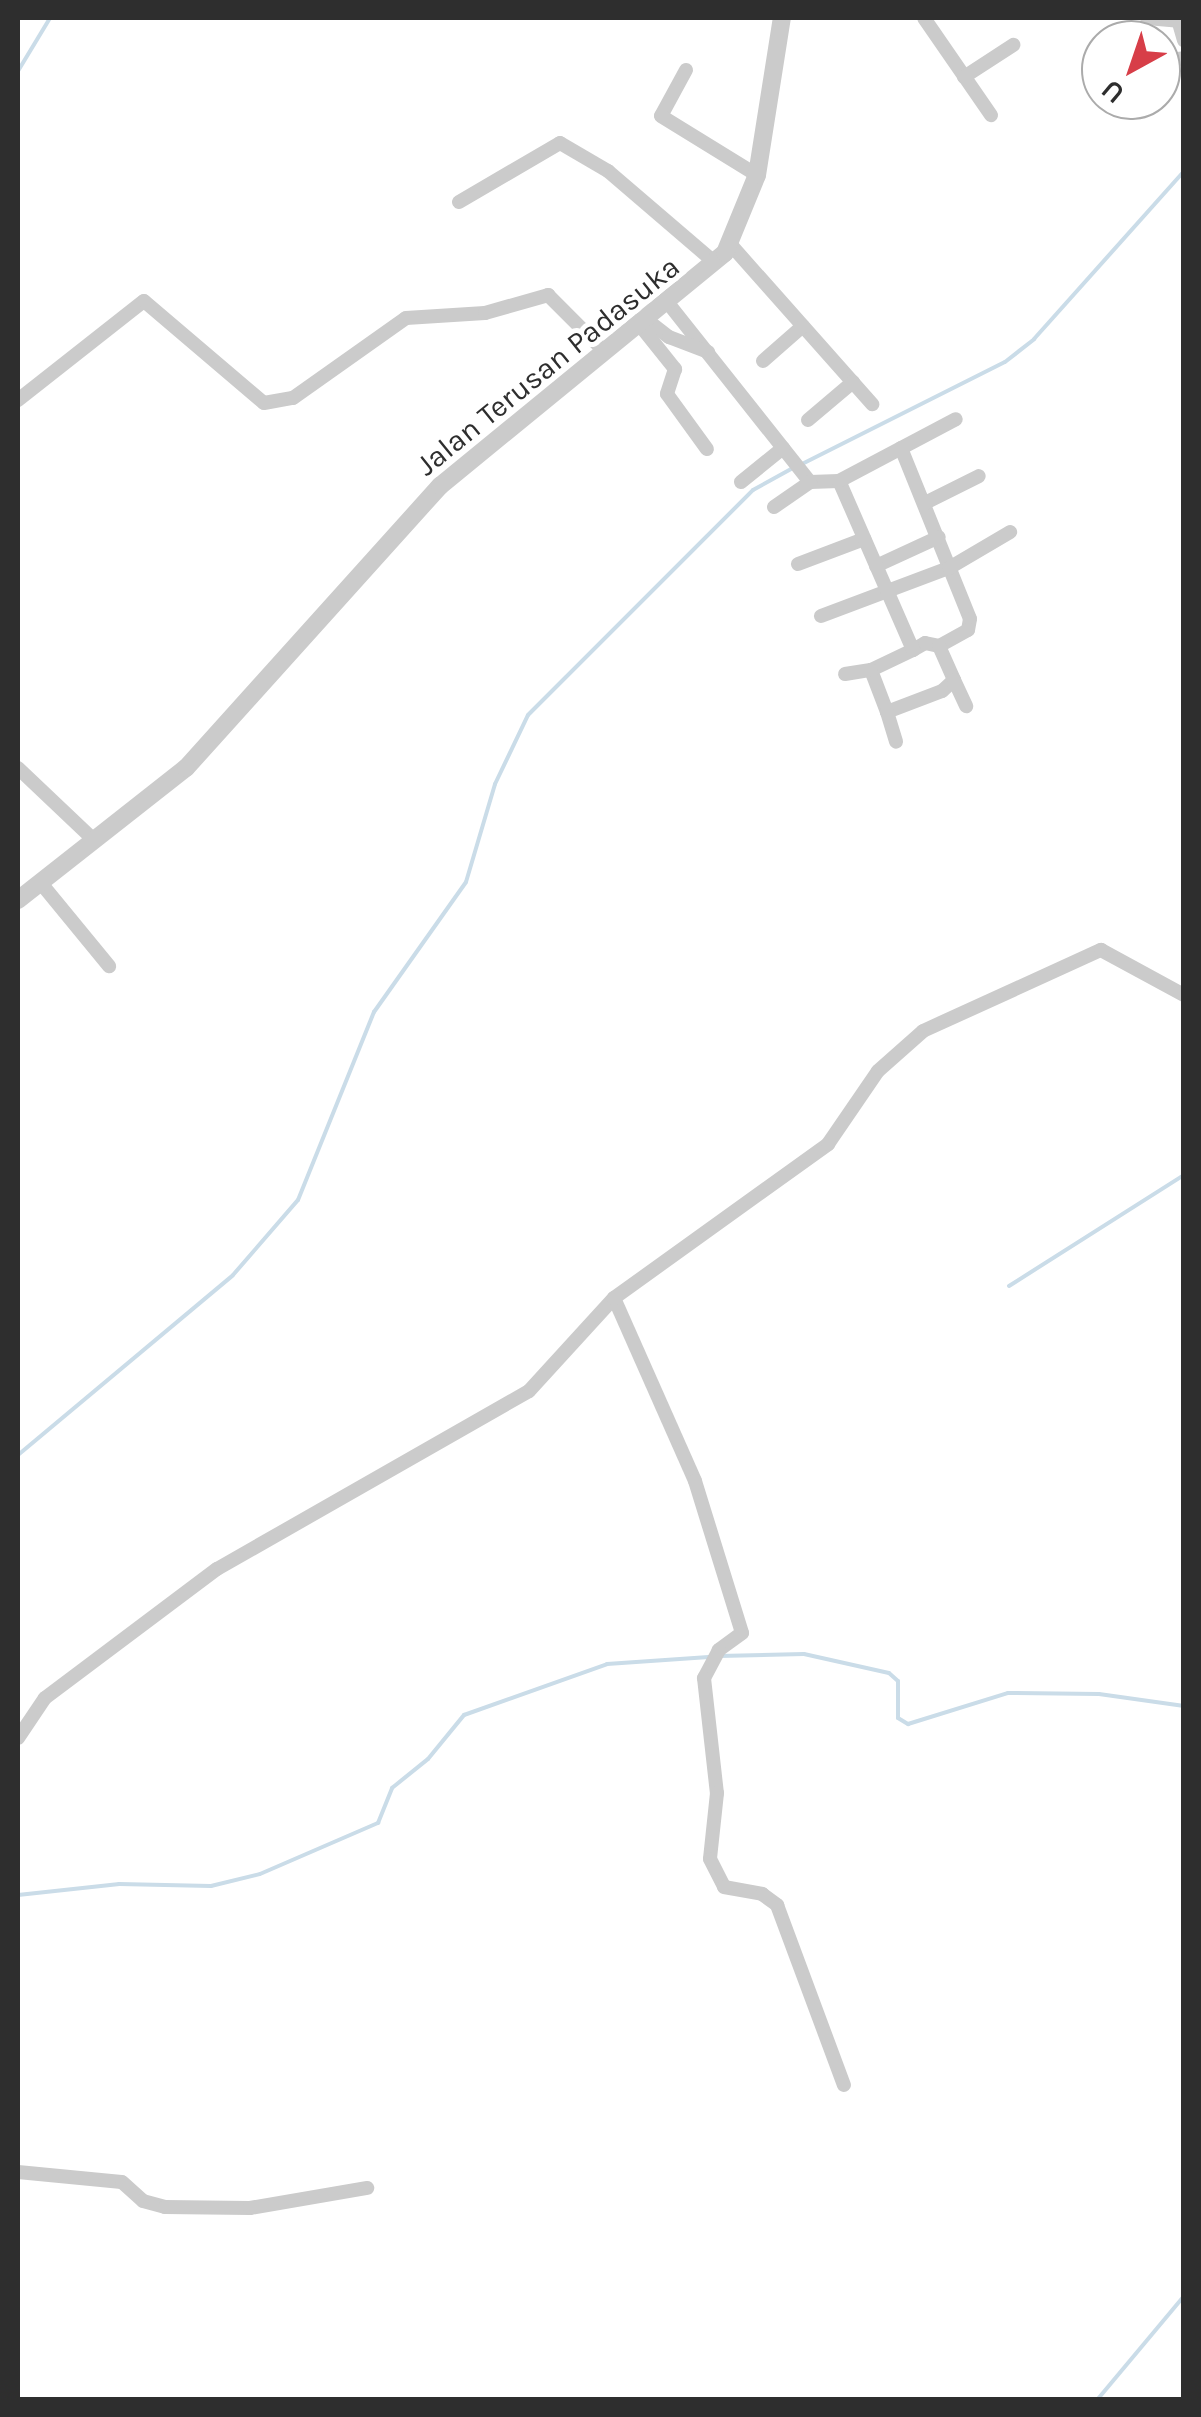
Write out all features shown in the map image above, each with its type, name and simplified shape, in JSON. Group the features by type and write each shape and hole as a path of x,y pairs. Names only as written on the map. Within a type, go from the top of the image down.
{"street":[{"name":"Jalan Terusan Padasuka","path":"18,900 193,761 440,486 668,303 731,245 757,175 782,18"},
{"path":"924,18 991,115"},
{"path":"964,77 1013,45"},
{"path":"686,70 661,116 757,175"},
{"path":"458,202 560,143 608,171 714,262"},
{"path":"731,245 872,404"},
{"path":"18,400 144,301 264,403 293,398 406,318 485,313 548,295 604,351"},
{"path":"668,303 810,482"},
{"path":"643,322 669,337 710,352"},
{"path":"643,322 675,369 667,394 707,449"},
{"path":"763,361 803,326"},
{"path":"808,420 853,382"},
{"path":"774,507 810,482 839,481 956,419"},
{"path":"741,482 783,448"},
{"path":"845,674 870,670 926,643 939,646 971,624 902,448"},
{"path":"925,503 979,476"},
{"path":"839,481 912,650"},
{"path":"821,616 949,568 1010,532"},
{"path":"876,566 940,537"},
{"path":"798,564 864,538"},
{"path":"939,646 966,706"},
{"path":"870,670 896,742"},
{"path":"887,712 942,691 954,680"},
{"path":"18,768 94,840"},
{"path":"40,882 109,966"},
{"path":"18,1738 45,1698 217,1569 528,1391 614,1298 828,1144 878,1071 924,1032 1100,950 1184,995"},
{"path":"614,1298 701,1497 742,1633 718,1650 704,1678 717,1793 710,1858 724,1887 762,1894 777,1905 844,2085"},
{"path":"18,2172 122,2182 143,2201 165,2207 250,2208 367,2188"}],"waterway":[{"path":"18,71 50,18"},
{"path":"802,464 1005,362 1034,339 1184,171"},
{"path":"18,1455 233,1275 298,1200 374,1012 466,882 495,784 528,715 753,490 793,468"},
{"path":"1009,1286 1184,1175"},
{"path":"719,1656 804,1654 889,1673 898,1681 898,1718 908,1724 1008,1693 1099,1694 1184,1706"},
{"path":"18,1895 119,1884 211,1886 260,1874 378,1823 392,1788 428,1759 464,1715 607,1664 709,1657"},
{"path":"1097,2400 1184,2296"}]}
